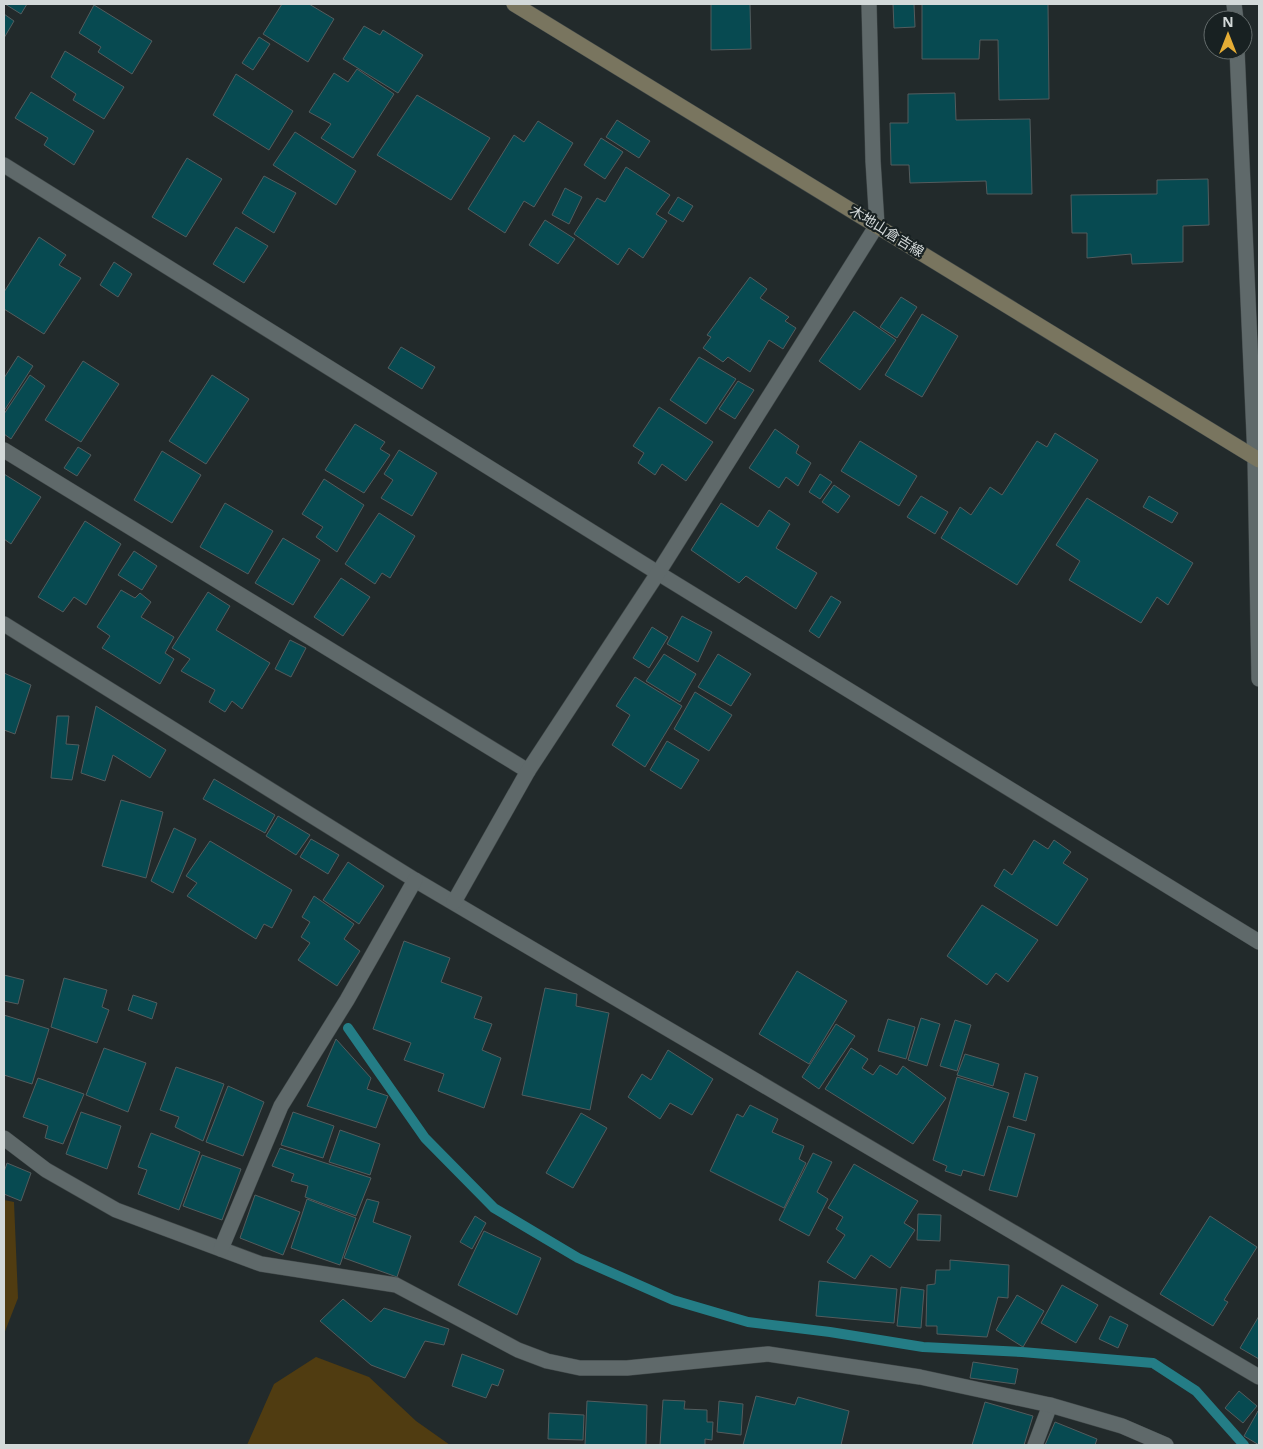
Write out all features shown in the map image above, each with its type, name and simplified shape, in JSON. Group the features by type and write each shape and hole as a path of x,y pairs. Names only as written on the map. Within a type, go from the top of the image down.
{"main road":[{"name":"木地山倉吉線","path":"514,4 878,225 1257,459"}],"street":[{"path":"454,902 528,771 658,573 878,225 873,161 869,4"},
{"path":"1237,60 1257,459 1259,679"},
{"path":"4,165 658,573 1259,942"},
{"path":"4,450 528,771"},
{"path":"4,624 415,880 1259,1377"},
{"path":"221,1249 281,1106 347,1000 415,880"},
{"path":"4,1138 46,1170 116,1210 261,1264 396,1285 518,1350 547,1361 580,1368 627,1368 768,1354 920,1377 1050,1406 1122,1426 1166,1445"},
{"path":"1035,1445 1050,1406"}],"shaded area":[{"path":"4,1200 14,1202 18,1298 4,1334"},
{"path":"316,1357 369,1377 416,1421 450,1445 247,1445 274,1384"}],"building":[{"path":"5,4 27,4 21,14"},
{"path":"282,4 309,4 334,19 308,62 263,34"},
{"path":"711,4 750,4 751,49 711,50"},
{"path":"893,4 914,4 915,27 894,28"},
{"path":"922,4 1048,4 1049,99 999,100 998,40 980,40 979,59 922,59"},
{"path":"94,5 152,41 132,74 98,52 101,47 79,33"},
{"path":"4,14 14,21 4,38"},
{"path":"364,26 380,35 383,30 423,55 398,93 343,59"},
{"path":"259,37 270,44 253,70 242,63"},
{"path":"65,51 124,87 104,119 73,100 76,94 51,77"},
{"path":"357,69 394,94 353,158 321,138 331,124 309,112 334,73 348,82"},
{"path":"236,74 293,111 269,150 213,115"},
{"path":"31,92 94,131 74,165 44,145 48,138 15,118"},
{"path":"955,93 956,120 1030,119 1032,194 987,194 986,181 910,183 909,165 891,165 890,123 908,123 908,94"},
{"path":"417,95 490,138 451,200 377,155"},
{"path":"617,120 650,141 639,158 606,137"},
{"path":"538,121 573,143 534,207 524,201 505,233 468,209 514,135 524,142"},
{"path":"295,132 356,171 336,205 273,165"},
{"path":"601,138 623,152 605,179 584,165"},
{"path":"187,158 222,179 186,237 152,217"},
{"path":"626,167 670,195 656,214 667,221 643,258 629,248 618,265 574,234 597,198 605,202"},
{"path":"264,176 296,193 274,233 242,213"},
{"path":"1208,179 1209,225 1183,226 1183,262 1132,264 1131,254 1087,258 1087,233 1072,233 1071,195 1157,194 1157,180"},
{"path":"565,188 582,197 569,224 552,215"},
{"path":"678,197 693,206 683,222 668,213"},
{"path":"545,220 575,239 558,264 529,245"},
{"path":"236,227 268,246 244,283 213,264"},
{"path":"39,237 66,255 59,265 81,278 44,334 4,309 4,292"},
{"path":"114,262 132,274 118,297 100,285"},
{"path":"750,277 767,289 760,298 789,317 785,321 796,328 783,349 769,340 750,372 728,357 723,362 703,348 711,337 707,335"},
{"path":"901,297 917,307 897,338 880,327"},
{"path":"854,311 896,340 860,390 819,361"},
{"path":"922,314 958,336 922,397 885,375"},
{"path":"401,347 435,367 422,389 388,368"},
{"path":"18,356 33,366 4,411 4,378"},
{"path":"699,357 736,379 706,424 670,400"},
{"path":"83,361 119,384 81,442 45,420"},
{"path":"30,375 45,386 11,439 4,434 4,414"},
{"path":"212,375 249,399 206,464 169,441"},
{"path":"738,381 754,390 735,419 719,409"},
{"path":"659,407 713,442 686,481 662,464 655,475 638,463 644,453 633,446"},
{"path":"355,424 385,442 380,449 390,455 364,493 325,470"},
{"path":"775,429 799,446 796,453 811,463 798,486 786,477 779,488 749,468"},
{"path":"1055,433 1098,460 1017,585 941,538 960,507 971,515 990,487 1002,495 1037,441 1047,447"},
{"path":"860,441 917,476 899,506 841,471"},
{"path":"78,447 91,455 77,476 64,468"},
{"path":"399,450 437,473 412,516 381,498 393,480 384,474"},
{"path":"162,451 201,475 172,523 134,500"},
{"path":"4,474 41,497 11,544 4,539"},
{"path":"820,474 832,482 820,499 809,492"},
{"path":"324,479 364,505 337,552 316,537 323,527 302,514"},
{"path":"834,485 850,496 838,513 822,502"},
{"path":"921,496 948,512 935,534 907,517"},
{"path":"1149,496 1178,513 1172,523 1143,507"},
{"path":"1087,498 1193,563 1168,605 1157,597 1141,623 1069,580 1080,561 1056,545"},
{"path":"225,503 273,531 248,574 200,547"},
{"path":"721,503 758,527 769,510 790,524 776,548 817,573 796,609 746,576 739,583 691,550"},
{"path":"379,513 415,536 390,578 382,573 375,584 345,564"},
{"path":"85,521 121,544 86,605 74,597 63,612 38,597"},
{"path":"283,538 320,560 293,605 255,583"},
{"path":"134,551 157,566 142,590 118,575"},
{"path":"341,578 370,597 343,636 314,617"},
{"path":"121,590 135,598 140,593 151,602 141,617 174,637 165,653 174,659 160,684 102,648 110,636 97,627"},
{"path":"208,592 230,606 216,630 270,663 242,709 232,701 225,712 209,702 215,690 181,671 190,659 172,648"},
{"path":"831,596 841,602 819,638 809,631"},
{"path":"682,616 712,632 698,662 667,644"},
{"path":"652,627 668,637 649,668 633,658"},
{"path":"290,640 306,648 291,677 275,669"},
{"path":"664,654 696,674 680,702 646,681"},
{"path":"718,654 751,674 731,706 698,687"},
{"path":"4,673 31,685 15,734 4,730"},
{"path":"635,677 682,706 645,767 612,745 630,715 616,706"},
{"path":"695,692 732,715 709,751 674,729"},
{"path":"96,706 166,750 150,778 113,755 105,781 81,773"},
{"path":"57,716 69,716 66,744 79,745 72,780 51,778"},
{"path":"667,741 699,760 681,789 650,770"},
{"path":"214,779 275,815 265,833 203,799"},
{"path":"121,800 163,812 146,878 102,866"},
{"path":"278,816 310,835 296,855 266,836"},
{"path":"174,828 196,839 173,893 151,881"},
{"path":"311,839 339,855 328,874 300,857"},
{"path":"1034,840 1048,849 1054,840 1071,852 1063,863 1088,879 1057,926 994,886 1004,869 1012,875"},
{"path":"210,841 292,890 272,928 264,924 256,939 187,896 197,883 186,876"},
{"path":"348,862 384,886 359,924 323,900"},
{"path":"314,896 354,924 344,939 360,951 337,986 298,960 310,943 301,937 310,922 302,917"},
{"path":"982,905 1038,940 1008,982 996,973 987,985 947,956"},
{"path":"404,941 450,958 441,982 482,997 474,1018 492,1024 482,1050 501,1058 484,1108 438,1091 444,1074 404,1060 411,1043 373,1029"},
{"path":"797,971 847,1001 809,1064 759,1034"},
{"path":"4,975 24,980 18,1004 4,1001"},
{"path":"64,978 107,990 102,1007 109,1010 97,1043 51,1027"},
{"path":"545,988 577,994 576,1006 609,1013 590,1110 522,1095"},
{"path":"133,995 157,1003 152,1019 128,1010"},
{"path":"4,1015 49,1029 32,1084 4,1075"},
{"path":"921,1018 940,1024 927,1066 908,1060"},
{"path":"888,1019 915,1027 906,1059 878,1051"},
{"path":"955,1020 971,1025 957,1071 940,1066"},
{"path":"836,1024 855,1036 819,1089 802,1077"},
{"path":"336,1039 371,1078 367,1089 388,1096 376,1128 307,1106"},
{"path":"104,1048 146,1063 128,1112 86,1095"},
{"path":"851,1048 868,1059 862,1068 873,1075 880,1065 897,1075 903,1066 946,1098 913,1144 825,1089"},
{"path":"668,1050 713,1079 692,1115 670,1103 660,1119 628,1097 642,1074 651,1080"},
{"path":"965,1054 999,1064 993,1086 957,1075"},
{"path":"176,1067 224,1084 203,1141 175,1127 179,1117 160,1110"},
{"path":"1025,1073 1038,1077 1026,1121 1013,1117"},
{"path":"957,1077 1009,1093 984,1176 963,1170 961,1176 945,1171 947,1166 933,1160"},
{"path":"38,1078 84,1094 63,1144 45,1138 48,1126 23,1117"},
{"path":"228,1086 264,1102 243,1156 206,1142"},
{"path":"750,1105 778,1119 772,1132 804,1146 799,1159 806,1163 784,1208 710,1171 737,1114 743,1117"},
{"path":"81,1112 121,1126 107,1169 66,1154"},
{"path":"293,1112 334,1126 323,1158 281,1145"},
{"path":"581,1113 607,1128 573,1188 546,1173"},
{"path":"1008,1126 1035,1134 1017,1197 989,1190"},
{"path":"340,1130 380,1144 370,1175 329,1162"},
{"path":"151,1133 200,1152 179,1210 138,1194 147,1170 138,1167"},
{"path":"280,1148 371,1178 356,1216 305,1197 308,1186 291,1181 294,1174 272,1166"},
{"path":"813,1153 832,1162 817,1192 828,1199 809,1236 779,1220"},
{"path":"202,1155 241,1169 222,1220 183,1206"},
{"path":"7,1163 31,1173 21,1201 4,1194 4,1172"},
{"path":"854,1164 918,1201 904,1223 915,1230 890,1268 871,1255 855,1279 827,1262 845,1235 836,1229 843,1217 828,1208"},
{"path":"255,1195 300,1212 283,1255 240,1238"},
{"path":"307,1199 356,1218 340,1265 291,1248"},
{"path":"367,1199 379,1202 373,1222 411,1236 397,1277 344,1258"},
{"path":"918,1214 941,1215 940,1241 917,1240"},
{"path":"475,1216 486,1223 472,1249 460,1242"},
{"path":"1210,1216 1257,1247 1224,1300 1228,1302 1213,1326 1160,1294"},
{"path":"484,1231 541,1258 517,1315 458,1285"},
{"path":"950,1260 1009,1265 1008,1298 998,1297 987,1337 937,1334 937,1326 926,1326 927,1285 935,1284 936,1270 950,1270"},
{"path":"819,1281 897,1289 894,1323 816,1316"},
{"path":"1062,1285 1098,1305 1076,1343 1041,1323"},
{"path":"901,1287 924,1290 921,1328 897,1326"},
{"path":"1017,1295 1044,1311 1023,1347 996,1330"},
{"path":"343,1299 371,1322 384,1308 449,1329 444,1345 425,1341 405,1378 371,1365 320,1321"},
{"path":"1110,1316 1128,1325 1118,1348 1099,1339"},
{"path":"1259,1316 1259,1359 1240,1348"},
{"path":"462,1354 504,1370 498,1386 492,1384 486,1398 452,1386"},
{"path":"973,1362 1018,1369 1015,1384 970,1378"},
{"path":"1239,1391 1257,1406 1243,1423 1225,1408"},
{"path":"756,1396 795,1405 798,1397 849,1411 841,1445 743,1445"},
{"path":"663,1400 685,1401 684,1409 707,1410 707,1422 713,1422 712,1440 705,1439 705,1445 660,1445"},
{"path":"587,1401 647,1405 646,1445 585,1445"},
{"path":"719,1401 743,1404 741,1435 717,1432"},
{"path":"985,1402 1033,1416 1024,1445 972,1445"},
{"path":"1259,1411 1259,1445 1244,1436"},
{"path":"549,1413 584,1415 583,1440 548,1439"},
{"path":"1055,1422 1097,1439 1095,1445 1045,1445"}],"waterway":[{"path":"348,1028 425,1138 494,1208 578,1258 673,1300 748,1322 830,1332 923,1347 1022,1352 1153,1363 1196,1391 1244,1445"}]}
